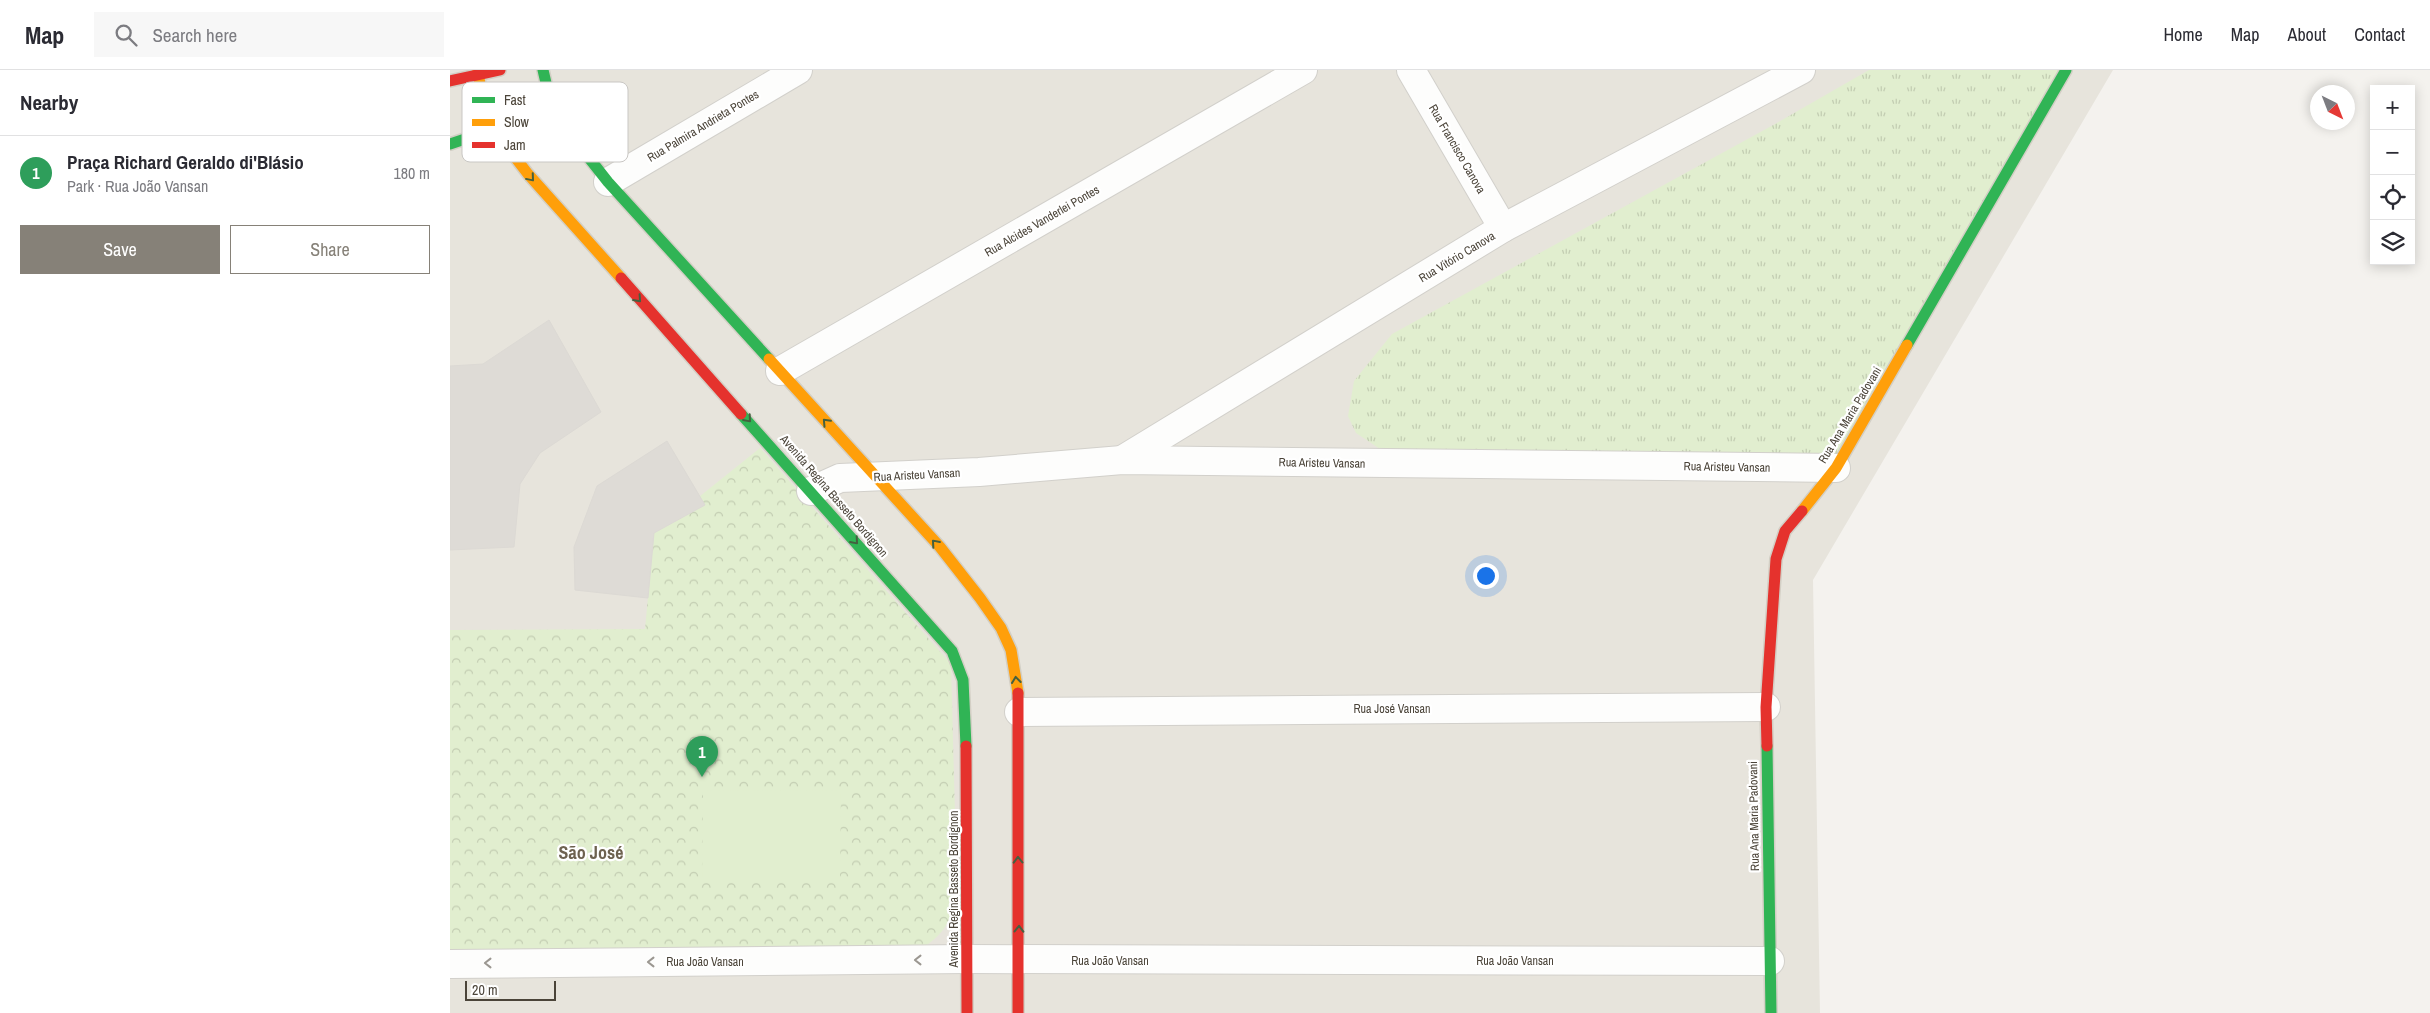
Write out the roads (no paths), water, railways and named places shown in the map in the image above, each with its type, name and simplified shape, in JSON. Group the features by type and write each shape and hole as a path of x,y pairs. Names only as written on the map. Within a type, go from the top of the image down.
{"street":[{"path":"450,81 478,72 500,70"},
{"name":"Rua Palmira Andrieta Pontes","path":"608,182 798,70"},
{"name":"Rua Alcides Vanderlei Pontes","path":"780,372 1303,70"},
{"name":"Rua Francisco Canova","path":"1411,70 1503,228"},
{"name":"Rua Vitório Canova","path":"1122,460 1503,228 1801,70"},
{"name":"Rua Ana Maria Padovani","path":"1771,1013 1766,707 1776,559 1785,531 1836,468 2066,70"},
{"path":"530,72 544,73"},
{"path":"450,144 462,140"},
{"name":"Avenida Regina Basseto Bordignon","path":"520,162 570,225 811,491 952,651 963,680 966,712 968,799 967,1013"},
{"path":"592,162 608,182 940,547 1001,628 1013,660 1017,679 1018,1013"},
{"name":"Rua Aristeu Vansan","path":"811,491 840,478 1122,460 1836,468"},
{"name":"Rua José Vansan","path":"1018,712 1766,707"},
{"name":"Rua João Vansan","path":"450,964 967,959 1770,961"}],"place":[{"name":"Praça Richard Geraldo di'Blásio","path":"702,777"}],"district":[{"name":"São José","path":"591,852"}]}
